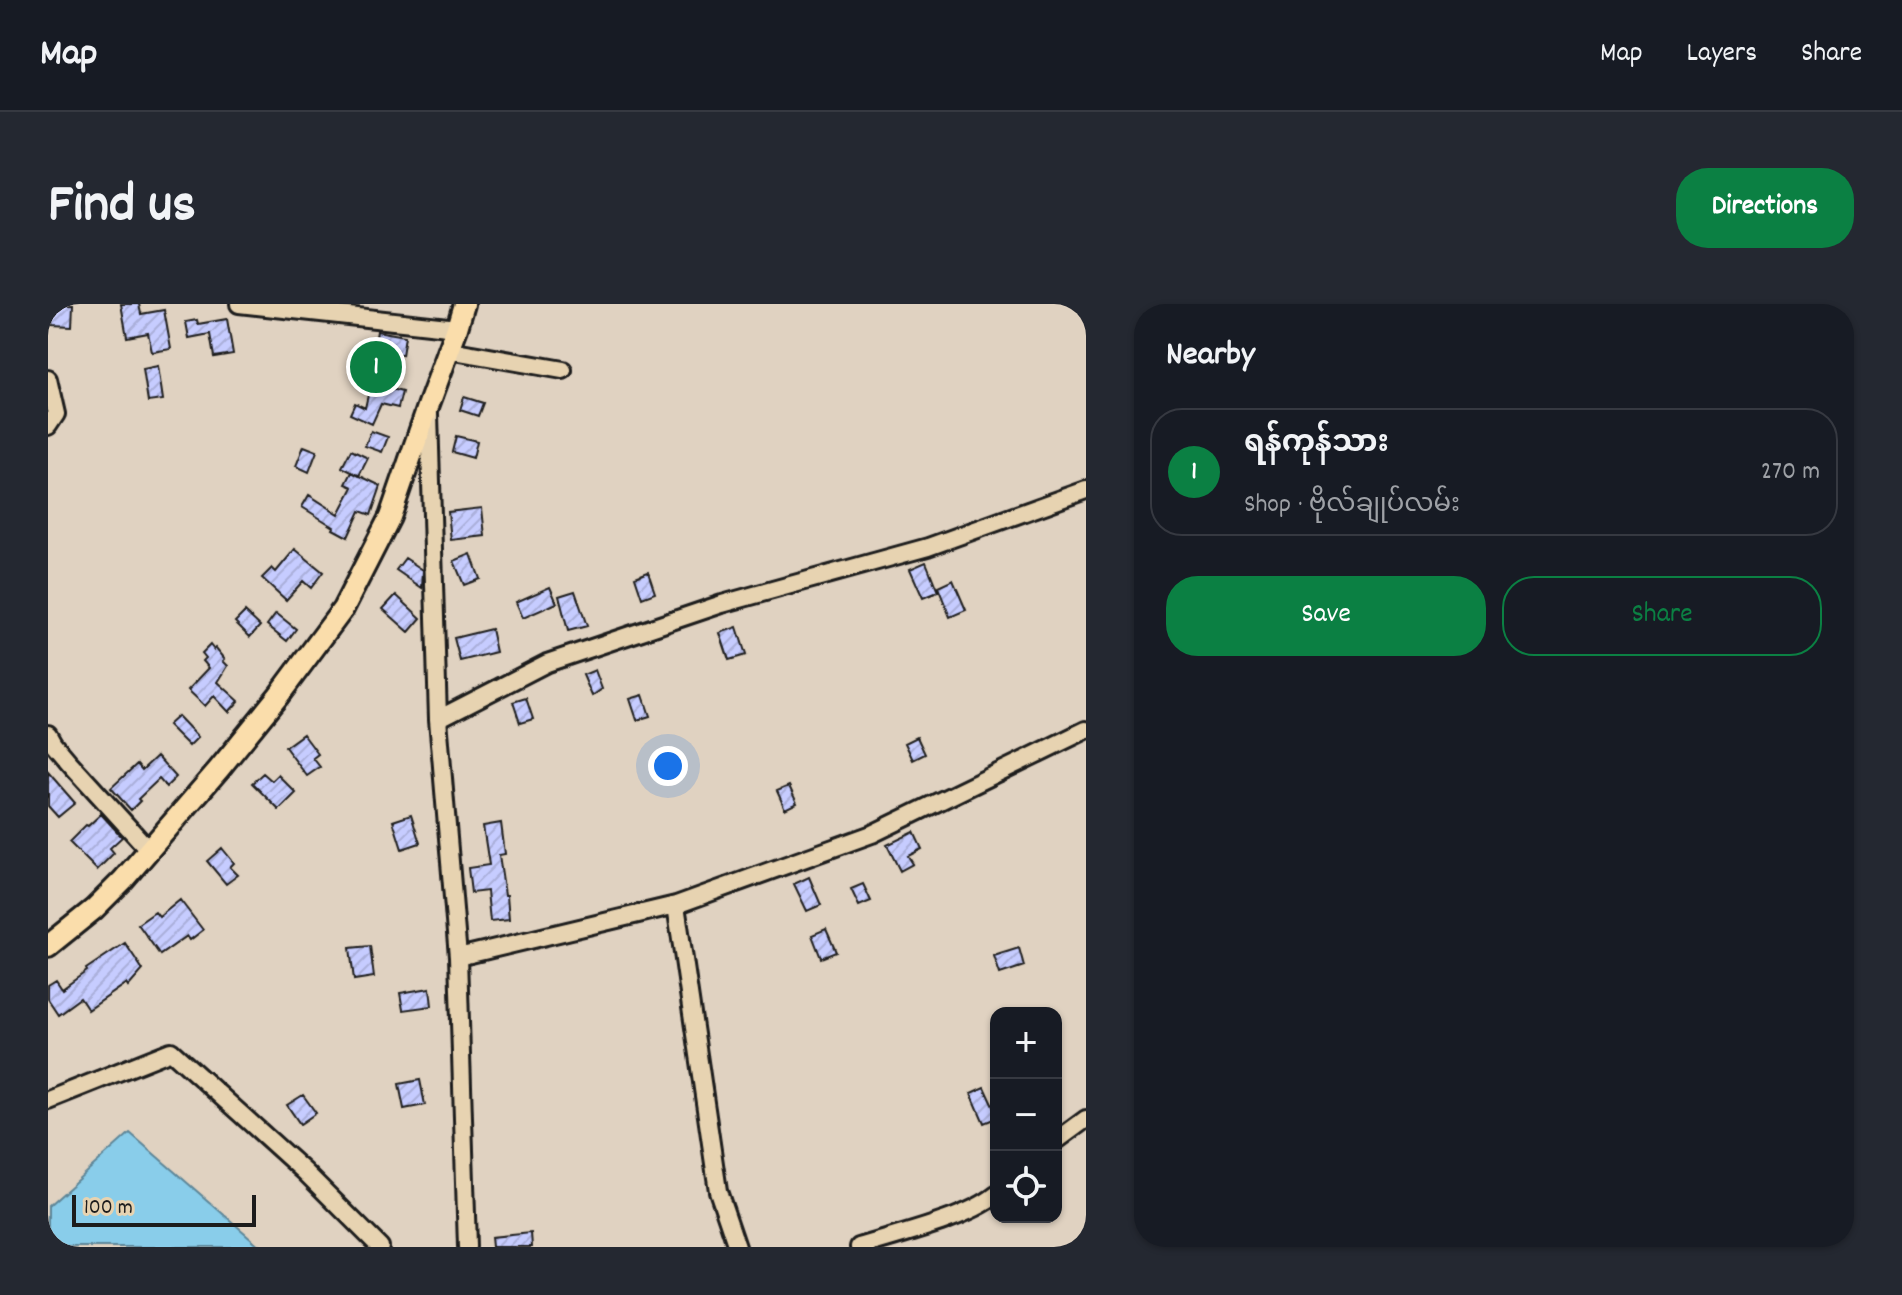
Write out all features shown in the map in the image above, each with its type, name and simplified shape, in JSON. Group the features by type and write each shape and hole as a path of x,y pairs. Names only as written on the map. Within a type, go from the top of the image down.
{"main road":[{"path":"48,946 114,891 279,695 343,609 390,517 464,304"}],"street":[{"path":"239,304 457,328"},
{"path":"449,350 563,370"},
{"path":"48,379 56,414 48,426"},
{"path":"429,404 438,719 458,957 467,1247"},
{"path":"438,719 547,663 722,604 928,547 1086,490"},
{"path":"458,957 676,905 872,834 1086,730"},
{"path":"48,734 149,850"},
{"path":"676,905 718,1191 737,1247"},
{"path":"48,1100 171,1051 305,1172 380,1247"},
{"path":"1062,1137 1086,1119"},
{"path":"859,1247 951,1218 990,1199"}],"water":[{"path":"130,1133 261,1247 48,1247 48,1206"}],"building":[{"path":"53,304 73,304 72,326 52,325"},
{"path":"121,304 139,304 141,314 164,310 171,349 152,352 148,333 127,337"},
{"path":"227,319 233,354 214,357 210,334 189,338 186,322 197,320 198,324"},
{"path":"377,331 405,336 402,355 383,352 380,386 402,392 398,408 381,404 372,424 350,414 355,403 365,408 371,382 359,381 361,360 372,361"},
{"path":"158,366 163,400 148,402 143,369"},
{"path":"464,397 483,403 478,416 460,410"},
{"path":"371,431 388,437 382,452 365,446"},
{"path":"456,436 477,441 473,458 452,452"},
{"path":"304,446 317,451 309,472 296,466"},
{"path":"351,450 368,458 359,476 342,467"},
{"path":"352,472 381,486 371,515 360,511 348,537 302,507 309,495 339,514 353,487 346,484"},
{"path":"482,508 485,536 451,540 448,512"},
{"path":"295,549 323,572 311,588 303,581 286,600 262,578 272,568 276,572"},
{"path":"471,554 480,579 464,585 454,561"},
{"path":"405,558 423,570 422,588 396,570"},
{"path":"926,562 938,592 923,598 910,569"},
{"path":"648,572 655,593 642,598 635,577"},
{"path":"953,580 966,610 950,617 938,587"},
{"path":"550,587 557,603 523,618 516,602"},
{"path":"575,591 587,626 568,631 559,596"},
{"path":"396,595 421,618 409,632 383,609"},
{"path":"245,612 260,626 250,637 235,622"},
{"path":"276,613 296,629 287,641 267,625"},
{"path":"737,627 746,655 729,660 720,633"},
{"path":"491,629 496,652 460,661 454,638"},
{"path":"210,645 214,650 216,648 228,666 218,682 239,701 229,712 214,696 205,706 188,690 209,668 203,661 206,658 202,653"},
{"path":"595,670 602,689 592,696 583,675"},
{"path":"643,695 650,716 637,720 630,699"},
{"path":"526,698 533,719 520,723 513,702"},
{"path":"178,716 198,737 189,746 168,725"},
{"path":"303,734 318,754 313,758 320,767 307,776 285,747"},
{"path":"917,737 925,754 913,760 905,743"},
{"path":"157,756 176,777 166,787 159,779 131,810 111,788 137,764 142,770"},
{"path":"48,772 75,803 58,817 48,806"},
{"path":"263,773 272,781 278,775 296,793 279,810 252,783"},
{"path":"789,786 797,803 785,809 777,791"},
{"path":"101,814 122,837 110,848 114,853 97,870 69,842"},
{"path":"411,815 420,843 402,849 393,821"},
{"path":"501,823 505,854 499,855 509,919 490,921 487,891 471,893 468,868 489,865 483,826"},
{"path":"914,832 922,849 908,856 913,864 900,871 887,845"},
{"path":"222,848 234,863 230,867 238,875 226,884 207,861"},
{"path":"809,877 821,905 807,911 794,884"},
{"path":"863,884 871,901 859,906 851,889"},
{"path":"180,900 203,930 190,940 187,936 160,955 138,924 155,912 159,917"},
{"path":"826,929 836,952 821,958 812,935"},
{"path":"125,943 143,970 128,987 126,984 88,1010 80,998 58,1014 48,999 48,985 56,980 62,989"},
{"path":"370,946 374,977 354,980 350,948"},
{"path":"1019,948 1024,966 1000,974 994,956"},
{"path":"430,988 432,1006 403,1010 400,993"},
{"path":"420,1080 425,1105 404,1109 399,1084"},
{"path":"984,1087 990,1100 990,1120 984,1123 971,1093"},
{"path":"303,1095 316,1113 300,1124 287,1105"},
{"path":"531,1233 532,1247 492,1247 491,1237"}],"place":[{"name":"ရန်ကုန်သား","path":"376,367"}]}
